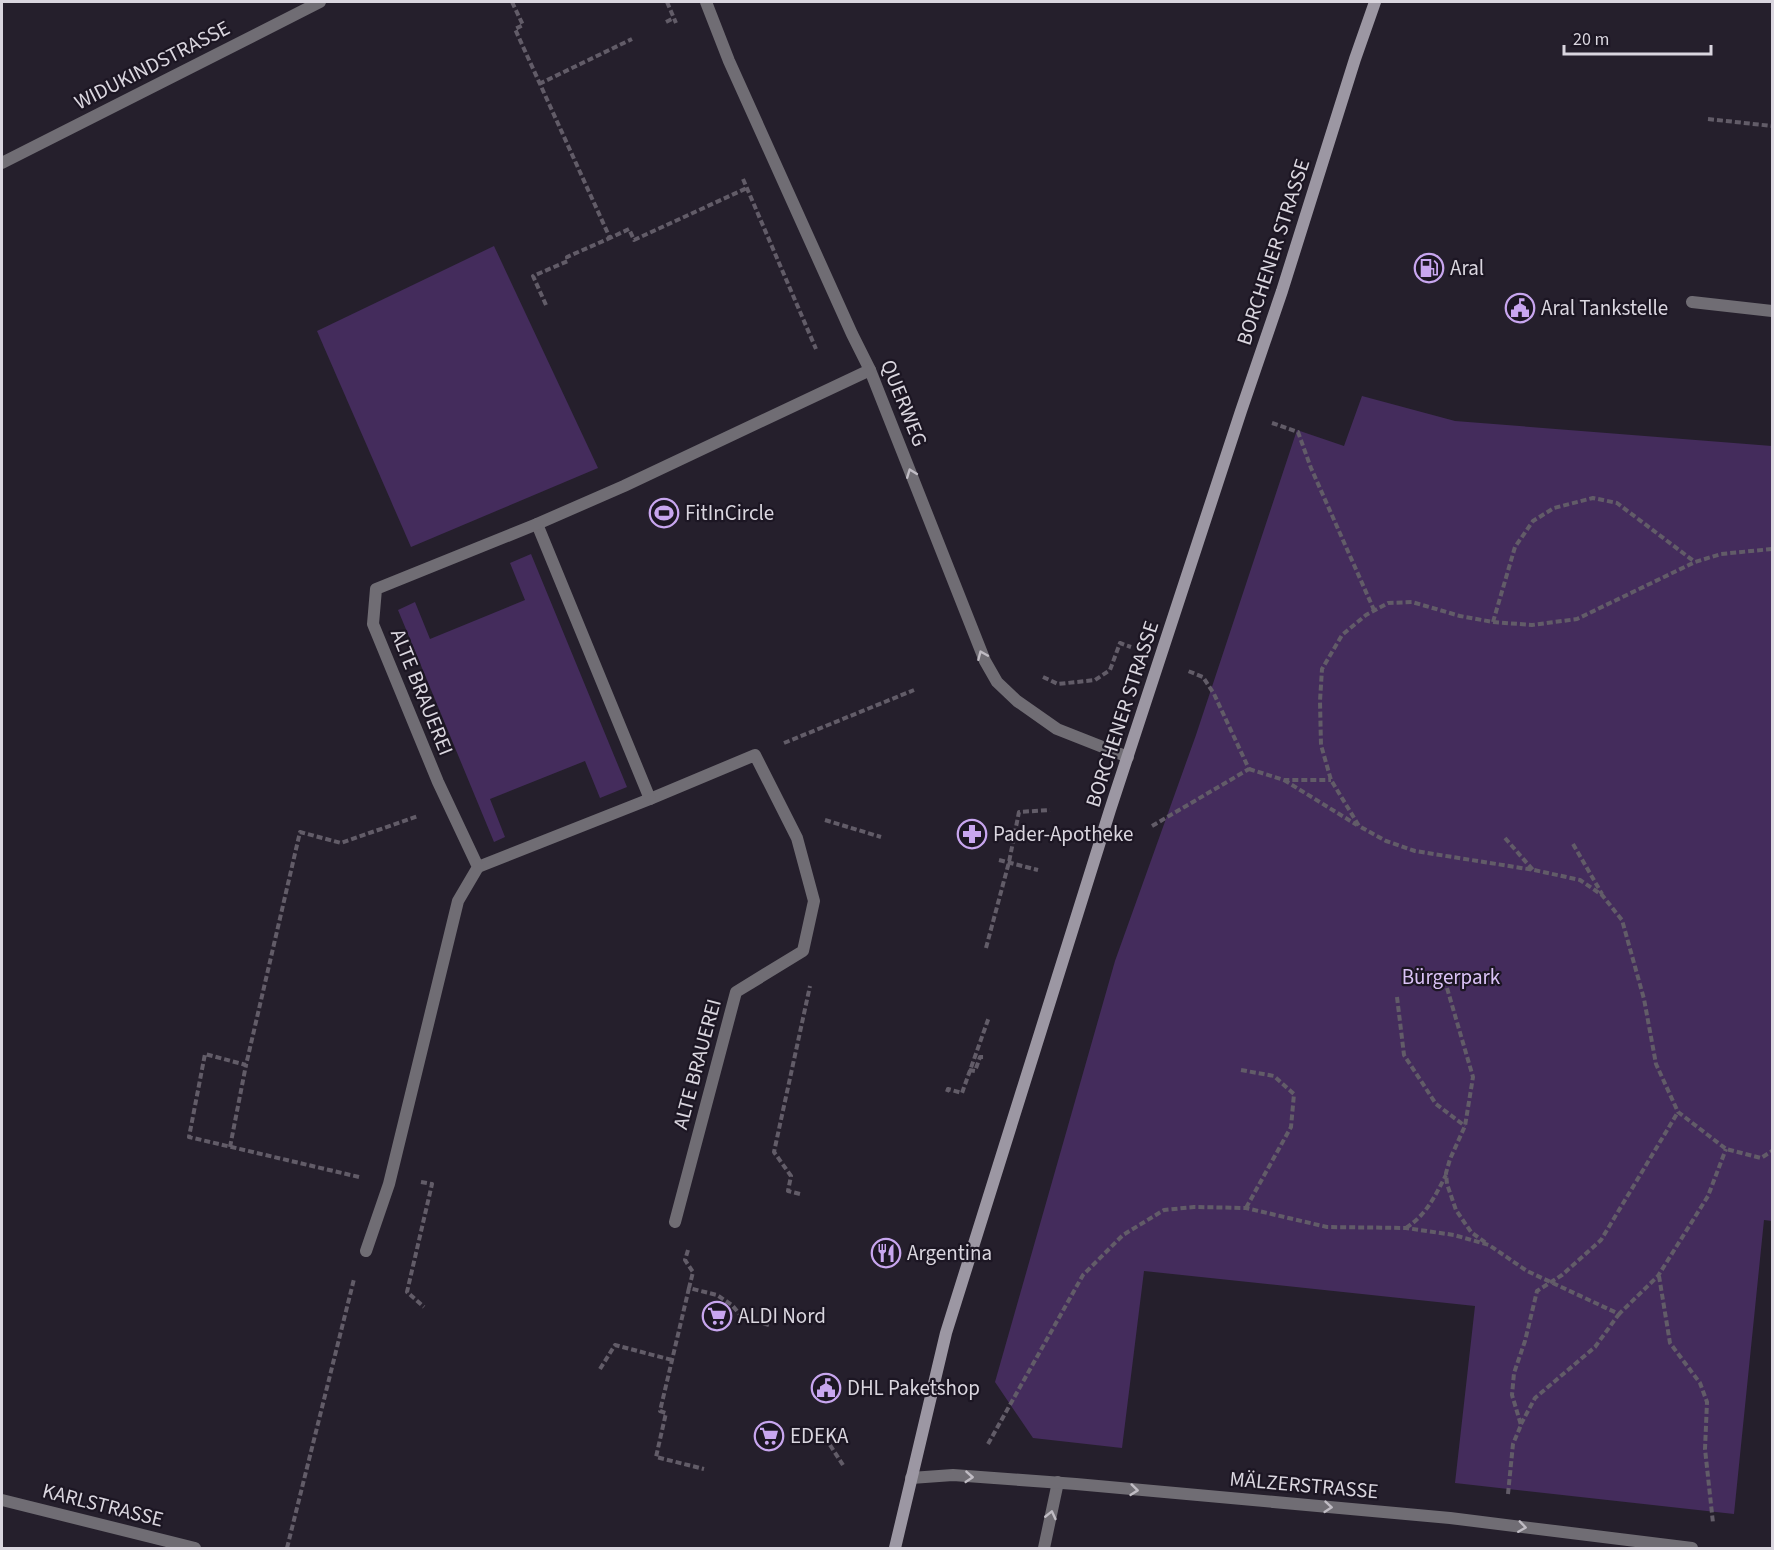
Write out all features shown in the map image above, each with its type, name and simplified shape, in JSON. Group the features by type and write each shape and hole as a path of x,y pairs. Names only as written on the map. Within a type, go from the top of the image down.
{"main road":[{"name":"BORCHENER STRASSE","path":"895,1548 946,1333 1128,757 1375,2"}],"street":[{"name":"WIDUKINDSTRASSE","path":"2,163 320,2"},
{"name":"QUERWEG","path":"705,2 729,62 870,369 985,661 998,682 1017,701 1057,729 1128,757"},
{"path":"1692,302 1773,311"},
{"name":"ALTE BRAUEREI","path":"478,867 449,805 373,624 376,589 624,486 870,369"},
{"path":"537,524 650,799"},
{"path":"366,1251 389,1184 458,901 478,867 650,799 755,754 798,838 814,901 803,951"},
{"name":"ALTE BRAUEREI","path":"675,1222 736,992 803,951"},
{"name":"MÄLZERSTRASSE","path":"910,1478 953,1475 1059,1482 1450,1518 1657,1547 1692,1548"},
{"path":"1044,1548 1059,1482"},
{"name":"KARLSTRASSE","path":"2,1500 195,1548"}],"path":[{"path":"512,2 523,25 514,29 610,238"},
{"path":"666,22 674,18"},
{"path":"539,84 632,39"},
{"path":"1708,119 1773,126"},
{"path":"546,305 533,276 568,261 567,257 629,229 634,240 747,189"},
{"path":"1240,411 1298,432 1311,468 1374,610"},
{"path":"1493,622 1515,547 1533,521 1554,508 1593,498 1617,503 1695,562"},
{"path":"1359,826 1331,780 1321,745 1322,669 1342,635 1374,610 1388,603 1412,602 1460,616 1493,622 1532,625 1577,619 1695,562 1721,554 1773,549"},
{"path":"1041,675 1058,684 1095,680 1110,670 1120,643 1203,677 1214,694 1249,770"},
{"path":"755,754 914,690"},
{"path":"1152,826 1249,770 1284,780 1386,841 1415,851 1534,870 1580,880 1602,895"},
{"path":"1284,780 1331,780"},
{"path":"230,1147 246,1065 300,832 341,843 449,805"},
{"path":"986,948 1009,862 1019,812 1050,810"},
{"path":"798,838 821,819 881,837"},
{"path":"1504,838 1534,870"},
{"path":"1574,844 1602,895 1622,920 1644,999 1656,1064 1678,1112 1726,1149 1761,1158 1773,1151"},
{"path":"999,860 1038,870"},
{"path":"800,1194 788,1191 791,1176 774,1152 812,976 803,951"},
{"path":"1406,1228 1418,1220 1430,1204 1446,1173 1465,1126 1473,1077 1447,988"},
{"path":"1397,997 1404,1055 1436,1104 1465,1126"},
{"path":"948,1092 948,1089 962,1093 989,1017"},
{"path":"246,1065 205,1054 189,1137 389,1184"},
{"path":"969,1070 975,1071 980,1057 985,1057"},
{"path":"1241,1070 1274,1076 1294,1095 1291,1127 1246,1208"},
{"path":"1521,1425 1512,1395 1514,1373 1525,1341 1537,1291 1562,1275 1601,1240 1678,1112"},
{"path":"1505,1525 1513,1444 1535,1398 1595,1347 1619,1314 1658,1276 1708,1196 1726,1149"},
{"path":"1446,1173 1447,1184 1456,1210 1471,1232 1527,1271 1619,1314"},
{"path":"424,1307 407,1292 432,1184"},
{"path":"953,1475 956,1462 985,1450 1083,1275 1123,1235 1164,1210 1194,1207 1246,1208 1327,1227 1406,1228 1454,1234 1489,1245"},
{"path":"287,1548 354,1279 366,1251"},
{"path":"685,1260 693,1272 660,1411 666,1413 656,1457 704,1469"},
{"path":"1658,1276 1670,1343 1700,1383 1707,1402 1706,1449 1713,1526"},
{"path":"689,1288 717,1295 732,1305 742,1317 769,1324"},
{"path":"600,1369 615,1345 672,1360"},
{"path":"830,1445 843,1465"}],"green space":[{"path":"494,246 598,468 411,547 317,331"},
{"name":"Bürgerpark","path":"1362,396 1455,421 1772,446 1772,1221 1764,1220 1734,1514 1455,1483 1475,1306 1144,1271 1122,1448 1033,1438 995,1382 1115,961 1196,735 1297,430 1344,446"},
{"path":"531,554 627,787 600,798 585,761 490,799 505,837 494,842 398,610 415,602 430,639 525,600 510,563"}],"place":[{"name":"Aral","path":"1429,268"},
{"name":"Aral Tankstelle","path":"1520,308"},
{"name":"FitInCircle","path":"664,513"},
{"name":"Pader-Apotheke","path":"972,834"},
{"name":"Argentina","path":"886,1253"},
{"name":"ALDI Nord","path":"717,1316"},
{"name":"DHL Paketshop","path":"826,1388"},
{"name":"EDEKA","path":"769,1436"}]}
